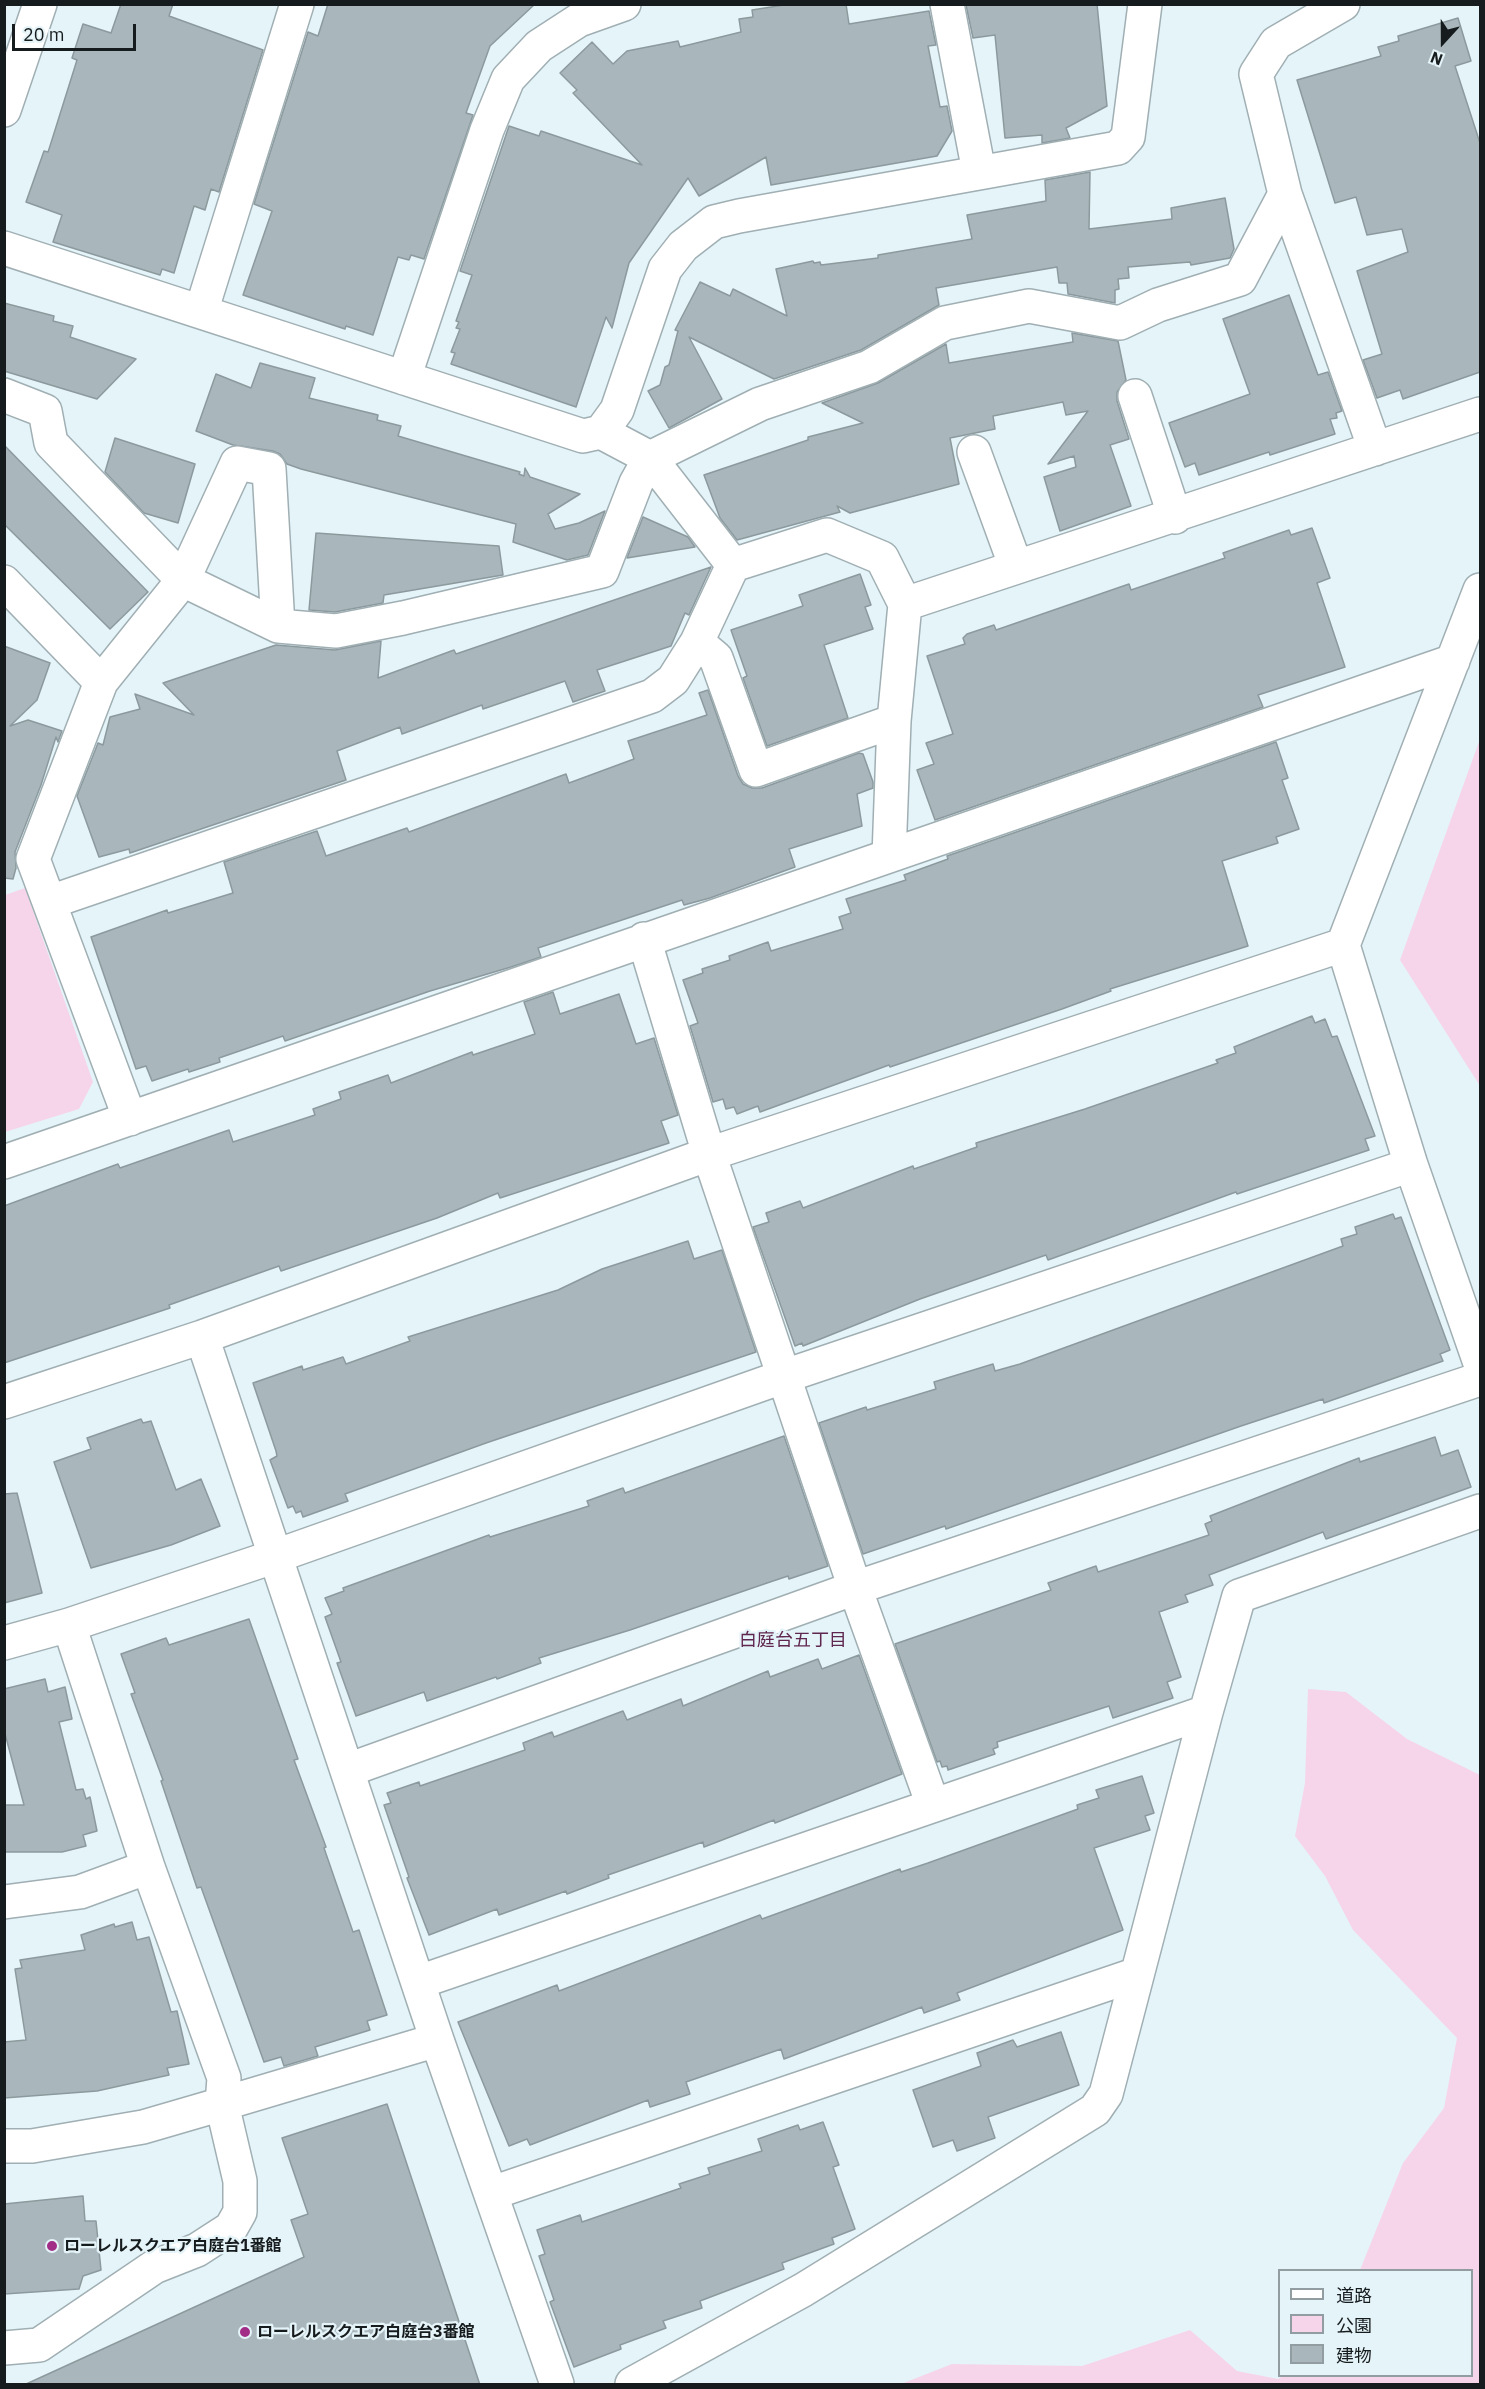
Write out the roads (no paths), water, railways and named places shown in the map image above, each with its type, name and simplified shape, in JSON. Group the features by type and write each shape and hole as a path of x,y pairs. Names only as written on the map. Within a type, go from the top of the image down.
{"street":[{"path":"4,111 39,4"},
{"path":"201,312 297,4"},
{"path":"404,378 487,130 508,79 539,46 579,20 624,4"},
{"path":"947,4 979,172"},
{"path":"601,432 617,410 665,269 683,246 714,222 1118,148 1128,137 1145,4"},
{"path":"1343,4 1276,43 1256,74 1285,194 1375,449"},
{"path":"4,396 45,411 51,443 183,580 278,626 336,631 403,618 602,572 636,483 650,458 760,404 869,367 945,323 1029,306 1120,323 1158,305 1240,279 1285,194"},
{"path":"4,248 583,435 601,432 650,458 733,565"},
{"path":"1135,396 1175,517"},
{"path":"905,604 1175,517 1480,414"},
{"path":"974,452 1016,567"},
{"path":"130,1119 33,859 101,682 183,580 237,463 269,469 278,626"},
{"path":"50,902 652,696 673,680 697,642 733,565 826,535 882,558 905,604 894,721 890,856"},
{"path":"4,582 101,682"},
{"path":"1480,590 1343,945 1411,1165 1480,1363"},
{"path":"697,642 716,658 756,770 894,721"},
{"path":"4,1161 1453,661"},
{"path":"645,939 709,1155 855,1588 933,1806"},
{"path":"4,1402 202,1337 709,1155 1343,945"},
{"path":"4,1643 69,1625 276,1556 785,1376 1411,1165"},
{"path":"202,1337 437,2040 557,2385"},
{"path":"348,1770 855,1588 1480,1379"},
{"path":"632,2385 803,2290 1095,2110 1106,2094 1206,1712 1239,1596 1480,1511"},
{"path":"4,2348 39,2344 154,2267 197,2250 231,2228 240,2212 240,2181 222,2104 224,2078 148,1867 69,1625"},
{"path":"419,1982 1206,1712"},
{"path":"4,1902 80,1892 148,1867"},
{"path":"492,2193 1137,1974"},
{"path":"4,2146 32,2146 143,2127 437,2040"}],"place":[{"name":"ローレルスクエア白庭台1番館","path":"52,2246"},
{"name":"ローレルスクエア白庭台3番館","path":"245,2332"}],"district":[{"name":"白庭台五丁目","path":"793,1641"}]}
